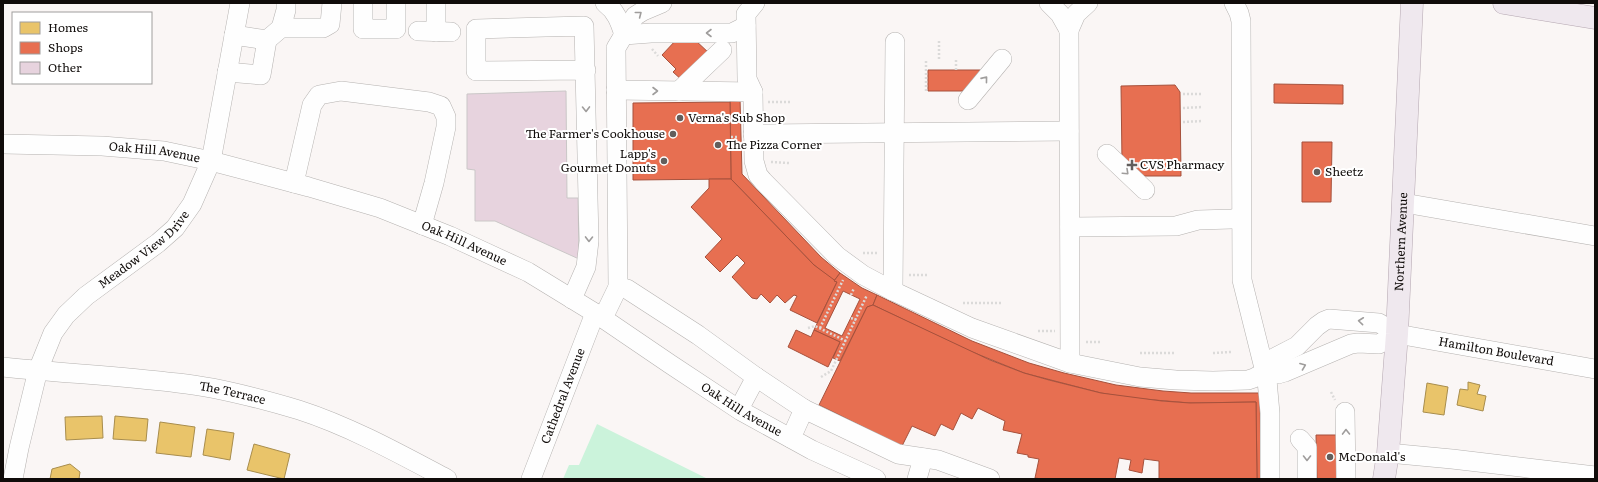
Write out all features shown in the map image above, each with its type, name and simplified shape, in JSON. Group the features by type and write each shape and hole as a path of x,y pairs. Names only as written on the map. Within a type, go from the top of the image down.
{"main road":[{"name":"Northern Avenue","path":"1384,479 1388,453 1397,334 1412,3"},
{"path":"1504,3 1595,18"}],"street":[{"name":"Meadow View Drive","path":"13,479 38,370 53,333 66,315 86,296 158,243 175,228 192,204 211,161 240,3"},
{"path":"227,72 261,75 286,10 286,3"},
{"path":"234,35 323,28 330,24 332,3"},
{"path":"363,3 363,29 396,29 396,3"},
{"path":"435,32 436,3"},
{"path":"605,3 615,12 620,42 616,90 618,287 627,289 698,335 756,377 804,409 894,452 942,461 990,479"},
{"path":"620,42 635,16 643,10 662,3"},
{"path":"753,92 747,79 746,14 755,3"},
{"path":"760,3 759,80 753,92 745,135 754,163 760,177 827,247 850,266 893,291 972,328 1070,363 1140,377 1176,380 1248,380 1266,372 1274,358 1298,346 1317,326 1329,319 1379,323 1397,334 1379,344 1351,344 1307,364 1278,374 1266,372"},
{"path":"1049,3 1060,14 1069,30"},
{"path":"1070,363 1069,30 1076,14 1088,3"},
{"path":"1234,3 1239,13 1241,38 1241,217 1243,285 1266,372 1270,413 1270,479"},
{"path":"572,299 586,267 589,242 586,70 584,26 476,29 476,71 586,70"},
{"path":"585,48 620,42 651,33 732,33 746,26"},
{"path":"893,291 895,42"},
{"path":"679,91 722,50"},
{"path":"968,100 1002,59"},
{"path":"616,90 753,92"},
{"path":"294,183 312,105 319,95 341,91 429,102 441,106 446,117 446,127 434,183 422,225"},
{"path":"745,135 1069,131"},
{"name":"Oak Hill Avenue","path":"3,144 164,151 211,161 380,208 450,236 528,272 599,315 738,409 791,438 876,479"},
{"path":"1108,154 1145,190"},
{"path":"1404,203 1595,236"},
{"path":"1070,227 1176,226 1198,220 1232,219 1241,217"},
{"name":"Cathedral Avenue","path":"530,479 599,315 618,287"},
{"name":"Hamilton Boulevard","path":"1397,334 1595,369"},
{"name":"The Terrace","path":"3,367 179,383 233,393 299,410 351,431 403,455 446,479"},
{"path":"738,409 756,377"},
{"path":"791,438 804,409"},
{"path":"1345,412 1346,479"},
{"path":"1300,439 1307,447 1307,479"},
{"path":"1388,453 1595,476"},
{"path":"917,479 923,458"}],"path":[{"path":"939,41 939,60"},
{"path":"956,60 956,70"},
{"path":"926,61 926,93"},
{"path":"1183,94 1203,94"},
{"path":"771,102 790,102"},
{"path":"1183,108 1203,107"},
{"path":"1183,122 1203,121"},
{"path":"731,137 745,135"},
{"path":"771,162 789,162"},
{"path":"864,253 883,253"},
{"path":"820,328 850,266"},
{"path":"909,276 927,275"},
{"path":"851,295 854,288"},
{"path":"821,377 831,371 868,295"},
{"path":"963,303 1002,303"},
{"path":"830,308 834,310"},
{"path":"851,318 856,320"},
{"path":"808,328 814,326 820,328 833,333 846,341"},
{"path":"1038,331 1058,331"},
{"path":"1083,342 1102,342"},
{"path":"1213,353 1231,352"},
{"path":"1140,353 1176,353"}],"green space":[{"path":"597,424 708,479 563,479 569,465 579,465"}],"building: Homes":[{"path":"1468,382 1480,385 1477,394 1486,396 1483,411 1457,405 1460,389 1468,390"},
{"path":"1427,383 1448,387 1444,415 1423,412"},
{"path":"102,416 103,438 66,440 65,417"},
{"path":"115,416 148,419 146,441 113,439"},
{"path":"160,422 195,427 191,457 156,453"},
{"path":"207,429 234,433 230,460 203,455"},
{"path":"254,444 290,454 284,479 247,470"},
{"path":"70,464 80,472 79,479 50,479 52,469"}],"building: Shops":[{"path":"677,39 694,39 710,54 683,81 673,72 676,69 662,55"},
{"path":"928,70 980,71 963,91 928,91"},
{"path":"1274,84 1343,85 1343,104 1274,103"},
{"name":"CVS Pharmacy","path":"1175,85 1180,92 1181,176 1138,176 1122,161 1121,86"},
{"path":"730,98 740,98 742,174 821,257 840,273 834,281 814,265 731,179"},
{"path":"730,102 731,179 633,180 633,103"},
{"name":"Sheetz","path":"1302,142 1332,142 1331,202 1302,202"},
{"path":"709,179 731,179 814,265 837,282 817,323 790,310 797,296 794,295 785,303 777,295 770,303 761,294 757,299 752,298 732,277 745,263 737,255 720,272 705,257 722,239 691,207 709,188"},
{"path":"840,273 862,288 877,295 873,305 867,307 840,361 833,358 840,342 814,330 837,282 834,281","holes":["843,291 860,299 842,336 825,328"]},
{"path":"877,295 972,341 1029,363 1064,373 1116,385 1163,391 1191,393 1260,393 1261,479 1257,479 1256,402 1190,403 1131,398 1101,393 1024,373 965,349 873,305"},
{"path":"873,305 990,360 1024,373 1049,380 1101,393 1162,401 1190,403 1256,402 1257,479 1159,479 1159,461 1144,459 1142,473 1129,470 1131,460 1119,458 1115,479 1035,478 1039,459 1017,453 1022,434 1003,430 1005,421 978,408 972,419 961,413 953,430 941,424 935,436 912,426 902,446 819,405 867,307"},
{"path":"796,330 811,337 814,330 840,342 828,367 788,347"},
{"name":"McDonald's","path":"1316,435 1342,435 1343,479 1317,479"}],"building: Other":[{"path":"566,91 567,198 578,198 579,259 495,221 475,221 475,170 467,169 467,94"}],"place":[{"name":"Verna's Sub Shop","path":"680,118"},
{"name":"The Farmer's Cookhouse","path":"673,134"},
{"name":"The Pizza Corner","path":"718,145"},
{"name":"Lapp's Gourmet Donuts","path":"664,161"},
{"name":"CVS Pharmacy","path":"1132,165"},
{"name":"Sheetz","path":"1317,172"},
{"name":"McDonald's","path":"1330,457"}]}
